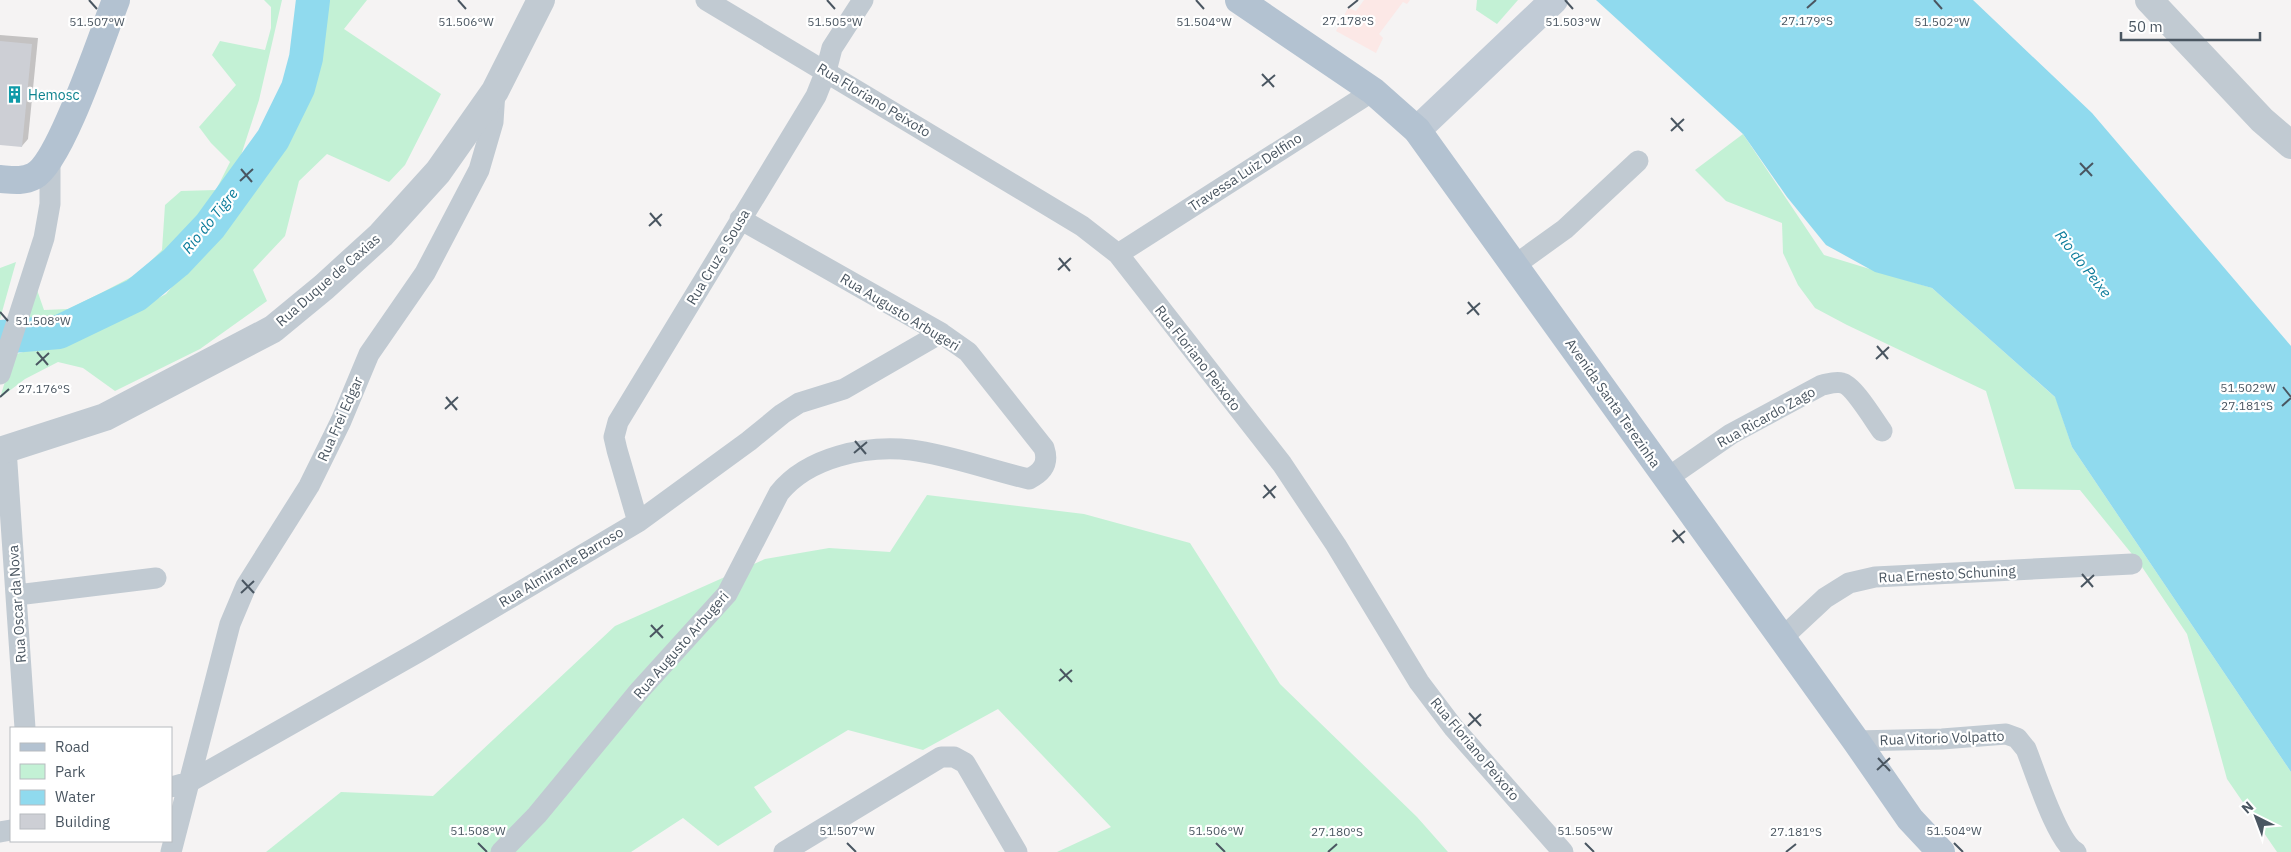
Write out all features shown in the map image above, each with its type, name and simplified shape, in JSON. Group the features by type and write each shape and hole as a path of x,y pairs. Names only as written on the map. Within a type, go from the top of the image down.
{"main road":[{"path":"0,179 21,181 36,176 50,160 67,126 116,0"},
{"name":"Avenida Santa Terezinha","path":"1239,0 1373,90 1417,130 1910,819 1941,852"},
{"path":"1417,130 1554,0"}],"street":[{"name":"Rua Frei Edgar","path":"171,852 180,784 230,624 243,594 309,486 341,421 369,354 425,273 479,170 493,122 495,91 542,0"},
{"name":"Rua Floriano Peixoto","path":"706,0 1082,226 1118,254 1282,464 1336,545 1420,682 1453,727 1563,852"},
{"name":"Rua Cruz e Sousa","path":"638,522 616,450 614,436 618,422 816,96 826,71 832,48 863,0"},
{"path":"2149,0 2262,120 2291,144"},
{"name":"Travessa Luiz Delfino","path":"1118,254 1373,90"},
{"name":"Rua Duque de Caxias","path":"3,450 105,417 273,328 324,287 381,235 438,172 495,91"},
{"path":"0,374 44,238 50,204 50,160"},
{"path":"1515,265 1565,229 1638,161"},
{"name":"Rua Augusto Arbugeri","path":"501,852 537,815 640,690 727,594 779,493 800,472 832,458 890,448 930,454 1029,479 1039,474 1047,457 1044,448 968,352 941,333 740,219"},
{"name":"Rua Almirante Barroso","path":"180,784 420,651 638,522 799,403 844,389 941,333"},
{"name":"Rua Ricardo Zago","path":"1666,479 1731,434 1808,392 1834,382 1844,383 1852,390 1882,431"},
{"name":"Rua Oscar da Nova","path":"3,450 17,595 25,727"},
{"name":"Rua Ernesto Schuning","path":"1782,638 1825,598 1850,583 1875,577 2132,564"},
{"path":"17,595 156,578"},
{"name":"Rua Vitorio Volpatto","path":"1856,741 1942,739 2006,734 2017,738 2026,749 2060,834 2070,849 2076,852"},
{"path":"784,852 941,756 954,757 965,764 1017,852"}],"shaded area":[{"path":"1364,0 1410,0 1407,4 1403,2 1379,34 1383,38 1376,53 1336,31 1348,8 1356,11"}],"green space":[{"path":"264,0 282,0 259,100 232,183 202,225 159,268 85,315 21,334 36,287 44,310 68,309 139,273 162,250 165,205 181,191 216,190 230,162 211,143 199,127 236,85 212,55 220,41 265,50 271,28 271,7"},
{"path":"318,0 367,0 344,29 441,94 405,165 389,182 327,154 299,181 285,236 253,270 267,301 200,349 115,391 83,368 58,362 25,379 0,398 13,355 101,329 166,294 218,232 302,95 312,50"},
{"path":"1477,0 1518,0 1497,24 1476,10"},
{"path":"1743,134 1824,255 1932,288 2056,398 2072,447 2291,772 2291,852 2277,852 2227,779 2187,634 2140,564 2080,490 2015,489 1986,391 1815,308 1798,285 1783,253 1782,223 1726,201 1695,170"},
{"path":"16,262 0,319 0,268"},
{"path":"927,495 1084,514 1190,543 1280,684 1417,817 1448,852 1057,852 1111,827 998,709 923,750 848,730 754,787 772,812 718,846 683,818 631,852 266,852 341,792 433,796 615,626 765,559 829,548 890,552"}],"water":[{"name":"Rio do Peixe","path":"1596,0 1973,0 2092,113 2291,346 2291,772 2072,447 2055,397 1932,288 1875,272 1826,245 1787,197 1743,134"}],"building":[{"name":"Hemosc","path":"0,41 32,44 22,147 0,145"}],"waterway":[{"name":"Rio do Tigre","path":"0,337 59,332 136,295 176,262 210,226 273,139 298,88 306,58 313,0"}],"place":[{"name":"Hemosc","path":"14,95"}]}
